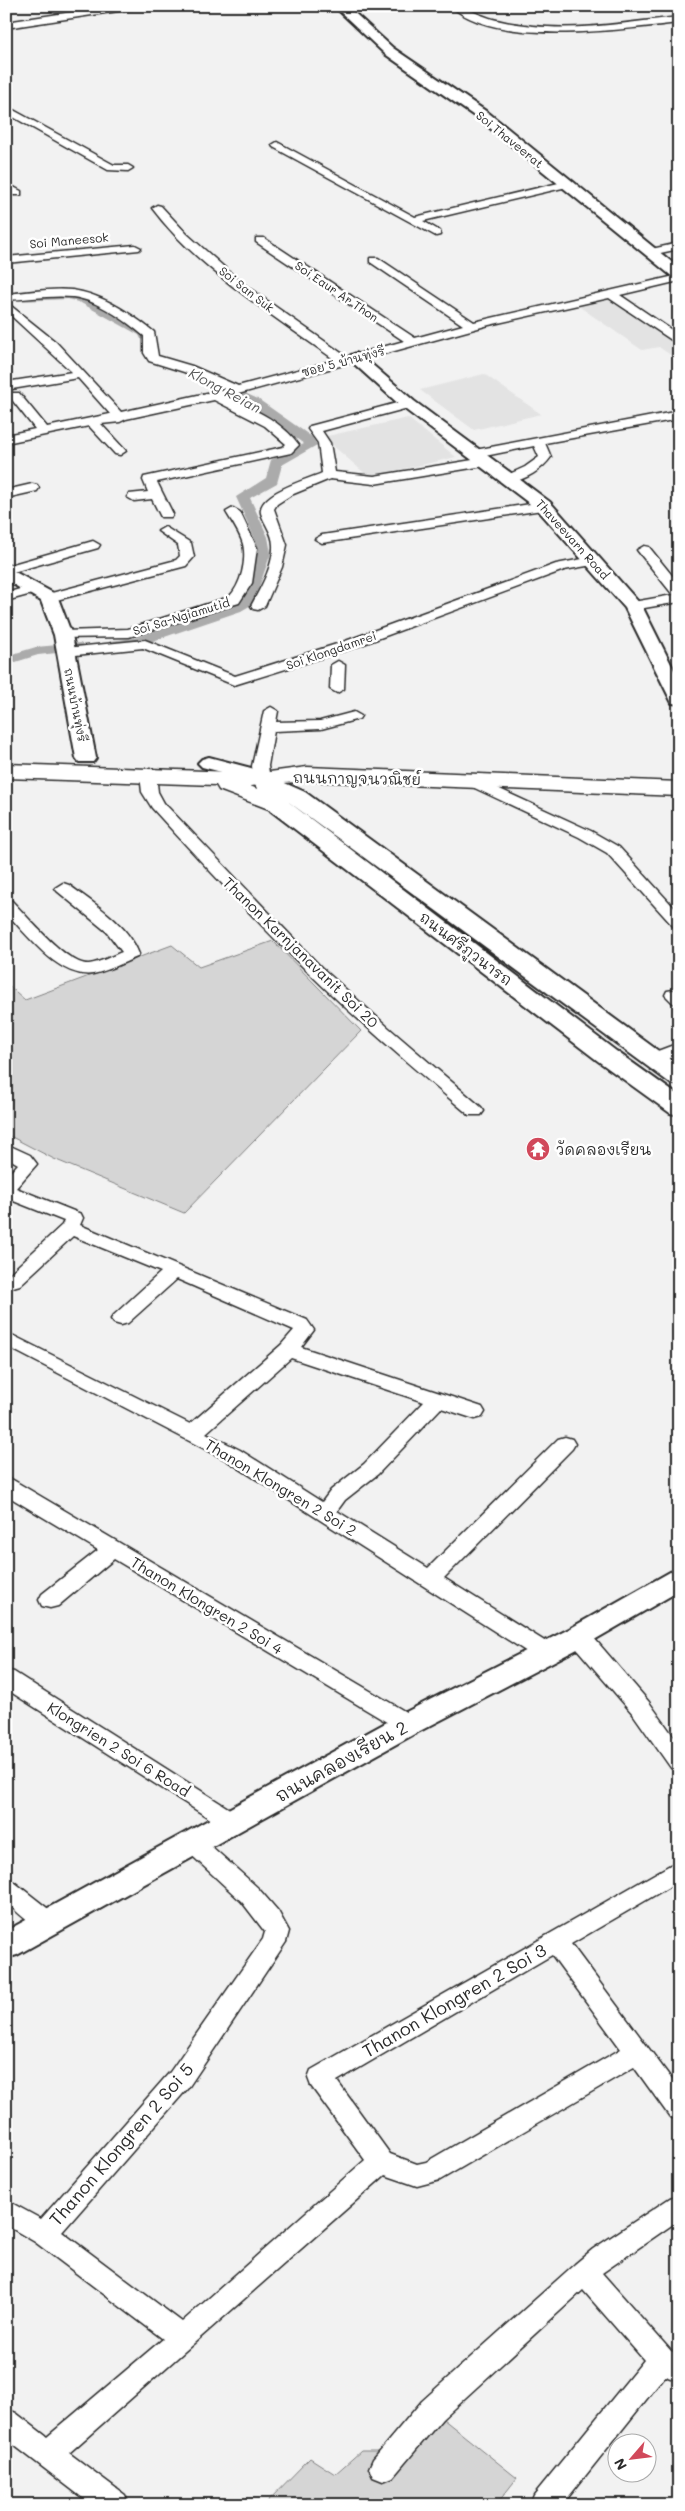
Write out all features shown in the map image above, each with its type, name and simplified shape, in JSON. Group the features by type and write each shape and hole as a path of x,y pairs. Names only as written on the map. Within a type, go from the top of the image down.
{"main road":[{"name":"ถนนกาญจนวณิชย์","path":"6,756 132,758 204,770 261,773 310,771 679,780"},
{"name":"ถนนกาญจนวณิชย์","path":"6,771 148,775 204,770"},
{"path":"204,770 239,789 288,802 294,787 310,771"},
{"name":"ถนนกาญจนวณิชย์","path":"310,771 679,789"},
{"name":"ถนนศรีภูวนารถ","path":"261,773 288,802 582,1036 679,1108"},
{"name":"ถนนศรีภูวนารถ","path":"288,802 679,1078"},
{"path":"582,1036 606,1025"}],"street":[{"path":"6,26 132,6"},
{"name":"Soi Thaveerat","path":"340,6 389,51 485,117 679,276"},
{"path":"456,6 495,22 533,28 569,29 679,20"},
{"path":"6,109 112,168 128,168"},
{"path":"277,145 436,233"},
{"path":"415,220 567,184"},
{"path":"6,186 17,193"},
{"name":"Soi San Suk","path":"157,208 183,236 238,285 350,359"},
{"name":"Soi Eaur Ar Thon","path":"260,240 413,342"},
{"path":"651,252 679,246"},
{"name":"Soi Maneesok","path":"6,260 134,248"},
{"path":"374,260 472,326"},
{"name":"ซอย 5 บ้านทุ่งรี","path":"6,440 120,418 216,396 472,326 611,294 679,276"},
{"path":"611,294 679,340"},
{"path":"6,297 80,295 117,313 150,335 150,352 153,358 188,369 237,390"},
{"path":"6,305 47,340 81,374 120,418"},
{"name":"Thaveevarn Road","path":"350,359 544,506 633,606 679,700"},
{"path":"6,386 81,374"},
{"path":"15,396 44,432"},
{"path":"166,514 149,480 287,450 292,446 287,437 259,417 216,396"},
{"path":"329,475 324,443 314,428 408,404"},
{"path":"258,606 267,588 277,544 277,530 267,511 267,507 280,496 329,475 358,480 374,480 480,458 538,441 679,415"},
{"path":"93,423 120,451"},
{"path":"510,479 522,475 529,468 544,460 545,457 538,441"},
{"path":"6,494 32,488"},
{"path":"134,497 156,495"},
{"path":"322,539 544,506"},
{"path":"233,512 253,547 277,544"},
{"path":"6,571 34,590 50,598 182,563 187,557 184,543 165,531"},
{"path":"6,571 93,545"},
{"name":"Soi Sa-Ngiamutid","path":"64,643 129,633 234,600 242,592 253,547"},
{"path":"644,550 679,593"},
{"name":"Soi Klongdamrei","path":"64,643 144,644 234,681 345,646 561,567 593,561"},
{"path":"6,597 34,590"},
{"name":"ถนนบ้านทุ่งรี","path":"50,598 64,643 86,758"},
{"path":"633,606 679,598"},
{"path":"144,644 193,624"},
{"path":"337,689 338,665"},
{"path":"261,773 271,711"},
{"path":"268,727 321,725 354,716"},
{"name":"Thanon Karnjanavanit Soi 20","path":"148,775 153,799 295,950 402,1049 475,1111"},
{"path":"469,780 585,834 613,850 679,923"},
{"path":"6,904 60,958 74,968 91,970 131,954 130,948 121,938 63,888"},
{"path":"653,1059 679,1048"},
{"path":"6,1149 24,1159 28,1164 6,1189 74,1218 70,1228 13,1281"},
{"path":"70,1228 299,1323 304,1330 288,1350 192,1434"},
{"path":"121,1319 174,1271"},
{"name":"Thanon Klongren 2 Soi 2","path":"6,1338 233,1455 546,1653"},
{"path":"288,1350 475,1412"},
{"path":"325,1513 338,1495 371,1469 438,1399"},
{"path":"430,1579 565,1444"},
{"name":"Thanon Klongren 2 Soi 4","path":"6,1485 408,1724"},
{"path":"50,1600 113,1548"},
{"name":"ถนนคลองเรียน 2","path":"6,1946 408,1724 579,1636 679,1580"},
{"path":"579,1636 640,1708 679,1762"},
{"name":"Klongrien 2 Soi 6 Road","path":"6,1678 231,1821"},
{"name":"Thanon Klongren 2 Soi 5","path":"44,2234 179,2080 274,1942 277,1931 272,1921 255,1902 192,1843"},
{"name":"Thanon Klongren 2 Soi 3","path":"381,2162 320,2078 679,1870"},
{"path":"6,1889 48,1922"},
{"path":"555,1941 679,2109"},
{"path":"49,2453 183,2338 381,2162 417,2175 431,2172 638,2052"},
{"path":"383,2468 432,2410 584,2272 602,2257 679,2206"},
{"path":"6,2211 44,2234 183,2338"},
{"path":"544,2505 670,2365 584,2272"},
{"path":"6,2422 115,2505"}],"shaded area":[{"path":"612,297 679,344 676,345 679,348 679,361 659,347 642,350 577,305"},
{"path":"484,374 541,414 474,430 420,390"},
{"path":"408,418 456,457 369,477 323,437"},
{"path":"273,941 361,1031 184,1213 54,1159 6,1134 6,983 25,1000 172,945 199,967"},
{"path":"438,2415 517,2478 496,2505 264,2505 310,2458 335,2474 361,2451 390,2451"}],"waterway":[{"name":"Klong Reian","path":"19,298 68,296 85,300 144,333 145,336"},
{"name":"Klong Reian","path":"115,644 136,642 236,608 248,601 264,553 261,537 243,497 272,480 276,463 311,445 308,440 254,402 197,375"},
{"name":"Klong Reian","path":"6,661 36,651 80,647"}],"place":[{"name":"วัดคลองเรียน","path":"538,1149"}]}
